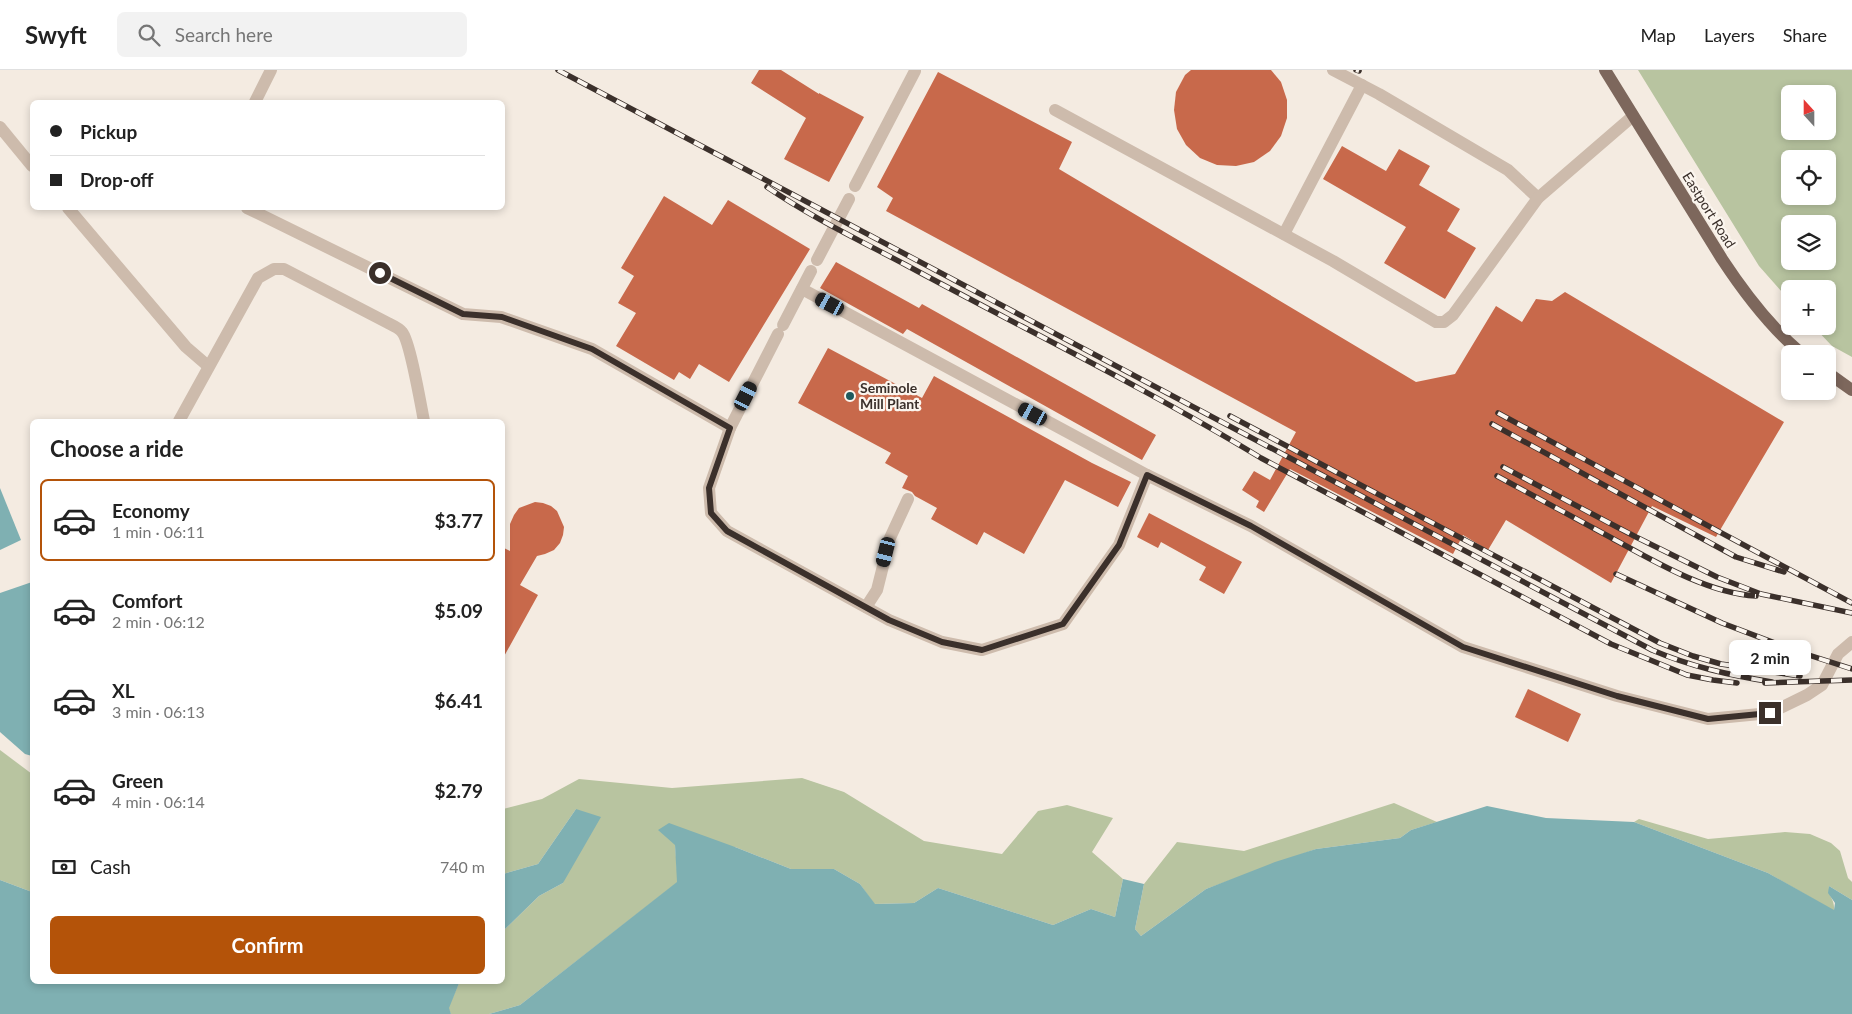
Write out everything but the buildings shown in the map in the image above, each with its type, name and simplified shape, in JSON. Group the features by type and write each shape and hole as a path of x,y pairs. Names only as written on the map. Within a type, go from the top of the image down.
{"main road":[{"name":"Eastport Road","path":"1605,70 1742,289 1780,334 1792,345"},
{"path":"1836,379 1852,390"}],"lane":[{"path":"256,100 271,70"},
{"path":"855,186 915,70"},
{"path":"1333,70 1508,170 1538,198"},
{"path":"1284,234 1362,85"},
{"path":"1055,110 1333,261 1436,322 1444,322 1453,315 1538,198 1633,116"},
{"path":"0,128 30,164"},
{"path":"849,199 730,428 709,488 711,513 727,531 889,620 942,642 982,650 1063,624 1119,545 1147,475"},
{"path":"70,210 186,347 208,366"},
{"path":"252,210 463,314 502,317 592,349 730,428"},
{"path":"180,419 258,278 274,269 284,269 402,332 406,340 424,419"},
{"path":"802,289 1147,475 1251,526 1463,647 1617,696 1708,719 1770,713 1807,694 1822,685 1838,654 1852,642"},
{"path":"866,608 877,590 890,538 908,499"}],"green space":[{"path":"1638,70 1852,70 1852,357 1836,348 1836,345 1831,345 1822,335 1836,335 1836,280 1781,280 1781,291 1759,266"},
{"path":"0,750 30,772 30,891 0,880"},
{"path":"802,778 844,792 924,841 1002,854 1038,811 1067,805 1113,818 1092,852 1123,879 1115,917 1091,909 1053,925 938,888 914,903 874,904 860,884 834,869 791,869 735,847 675,845 678,882 520,1005 489,1014 451,1014 448,1008 459,984 505,984 505,929 539,896 563,883 576,809 538,864 505,873 505,808 542,799 579,779 672,788"},
{"path":"1394,803 1437,822 1411,830 1400,838 1316,849 1206,889 1141,936 1135,929 1144,884 1177,842 1244,851"},
{"path":"1639,819 1708,839 1785,832 1810,834 1831,843 1840,851 1848,878 1852,882 1852,900 1829,886 1834,903 1834,911 1768,873 1634,822"}],"water":[{"path":"0,488 21,540 0,550"},
{"path":"30,583 30,755 25,754 0,732 0,593"},
{"path":"1487,806 1546,818 1634,822 1768,873 1834,910 1835,903 1828,893 1829,886 1852,900 1852,1014 489,1014 520,1005 677,882 675,845 658,830 669,823 791,869 834,869 860,884 875,904 914,903 938,888 1053,925 1091,909 1115,917 1123,879 1144,884 1135,929 1141,936 1206,889 1275,862 1316,849 1400,838 1411,830"},
{"path":"576,809 601,817 563,883 539,896 505,929 505,873 538,864"},
{"path":"0,880 30,891 30,984 459,984 449,1008 451,1014 0,1014"}],"railway":[{"path":"558,70 1652,650 1711,670 1772,682"},
{"path":"767,187 835,228 1174,407 1261,458 1611,644 1687,675 1737,683"},
{"path":"1498,413 1852,603"},
{"path":"1230,416 1660,643 1693,656 1721,664 1800,676"},
{"path":"1492,424 1736,557 1784,572"},
{"path":"1503,467 1717,577 1761,594 1852,613"},
{"path":"1497,476 1680,574 1718,589 1756,596"},
{"path":"1616,574 1722,623 1793,650 1852,669"},
{"path":"1765,683 1852,680"}],"place":[{"name":"Seminole Mill Plant","path":"850,396"}],"route":[{"path":"380,273 463,314 502,317 592,349 730,428 709,488 711,513 727,531 889,620 942,642 982,650 1063,624 1119,545 1147,475 1251,526 1463,647 1617,696 1708,719 1770,713"}]}
